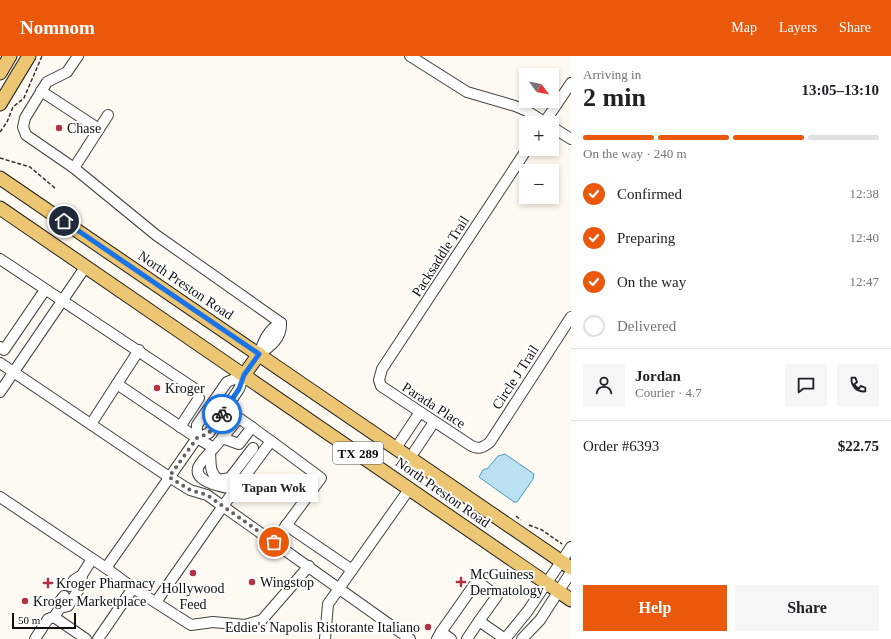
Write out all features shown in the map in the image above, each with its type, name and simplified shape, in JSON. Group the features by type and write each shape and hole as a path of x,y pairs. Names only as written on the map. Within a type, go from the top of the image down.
{"main road":[{"path":"0,73 10,56"},
{"path":"0,104 28,56"},
{"name":"North Preston Road","path":"0,178 566,565"},
{"name":"North Preston Road","path":"0,208 410,488 571,600"},
{"path":"244,375 259,354"}],"street":[{"path":"78,56 67,72 47,82 25,118 24,132 29,139 74,168 156,235 281,323 273,326 264,340 259,354"},
{"path":"410,56 467,92 515,106 535,116"},
{"path":"552,116 571,83"},
{"path":"41,92 99,129"},
{"path":"74,168 108,115"},
{"path":"559,132 571,139"},
{"name":"Packsaddle Trail","path":"379,380 382,369 522,156"},
{"path":"1,261 139,350 198,392 199,398 197,402 180,427"},
{"path":"0,392 86,266"},
{"path":"0,347 4,350 45,290"},
{"name":"Circle J Trail","path":"480,448 490,442 571,318"},
{"path":"91,424 139,350"},
{"path":"0,363 169,477 190,490 207,495 410,639"},
{"path":"197,438 197,425 227,382 244,375"},
{"path":"106,568 197,438 209,433 239,389 244,375"},
{"name":"Parada Place","path":"379,380 381,386 386,391 475,448 480,448"},
{"path":"117,384 197,438 212,450"},
{"path":"396,448 420,412"},
{"path":"236,489 218,486 200,476 198,471 199,466 239,418 252,427 257,442"},
{"path":"410,458 434,422"},
{"path":"222,438 239,444 252,427"},
{"path":"212,450 211,471 213,476 219,480 230,478 257,442 271,441 321,478 274,542"},
{"path":"156,602 223,506 271,441"},
{"path":"325,639 328,604 410,488"},
{"path":"0,496 133,588 191,625 213,622 245,625 262,620 309,566"},
{"path":"286,525 352,570"},
{"path":"479,621 505,639 548,583 566,565 570,548"},
{"path":"70,586 74,580 82,575 92,559"},
{"path":"522,639 540,620 571,572"},
{"path":"35,639 48,619 68,606 81,586 82,575"},
{"path":"451,639 439,636 477,581 497,596 467,639"},
{"path":"98,639 133,588"},
{"path":"57,613 60,601 64,596"},
{"path":"57,613 86,639"}],"path":[{"path":"0,132 7,122 13,107 24,98 42,56"},
{"path":"0,158 30,167 56,189"},
{"path":"516,516 570,548"}],"water":[{"path":"505,454 534,474 533,479 517,502 514,502 479,477 483,470 488,468 498,456"}],"way so far":[{"path":"222,414 209,433 197,438 169,477 190,490 207,495 274,542"}],"place":[{"name":"Chase","path":"59,128"},
{"name":"Kroger","path":"157,388"},
{"name":"Tapan Wok","path":"274,542"},
{"name":"Hollywood Feed","path":"193,573"},
{"name":"Wingstop","path":"252,582"},
{"name":"McGuiness Dermatology","path":"461,582"},
{"name":"Kroger Pharmacy","path":"48,583"},
{"name":"Kroger Marketplace","path":"25,601"},
{"name":"Eddie's Napolis Ristorante Italiano","path":"428,627"}],"route":[{"path":"64,221 259,354 244,375 239,389 222,414"}]}
